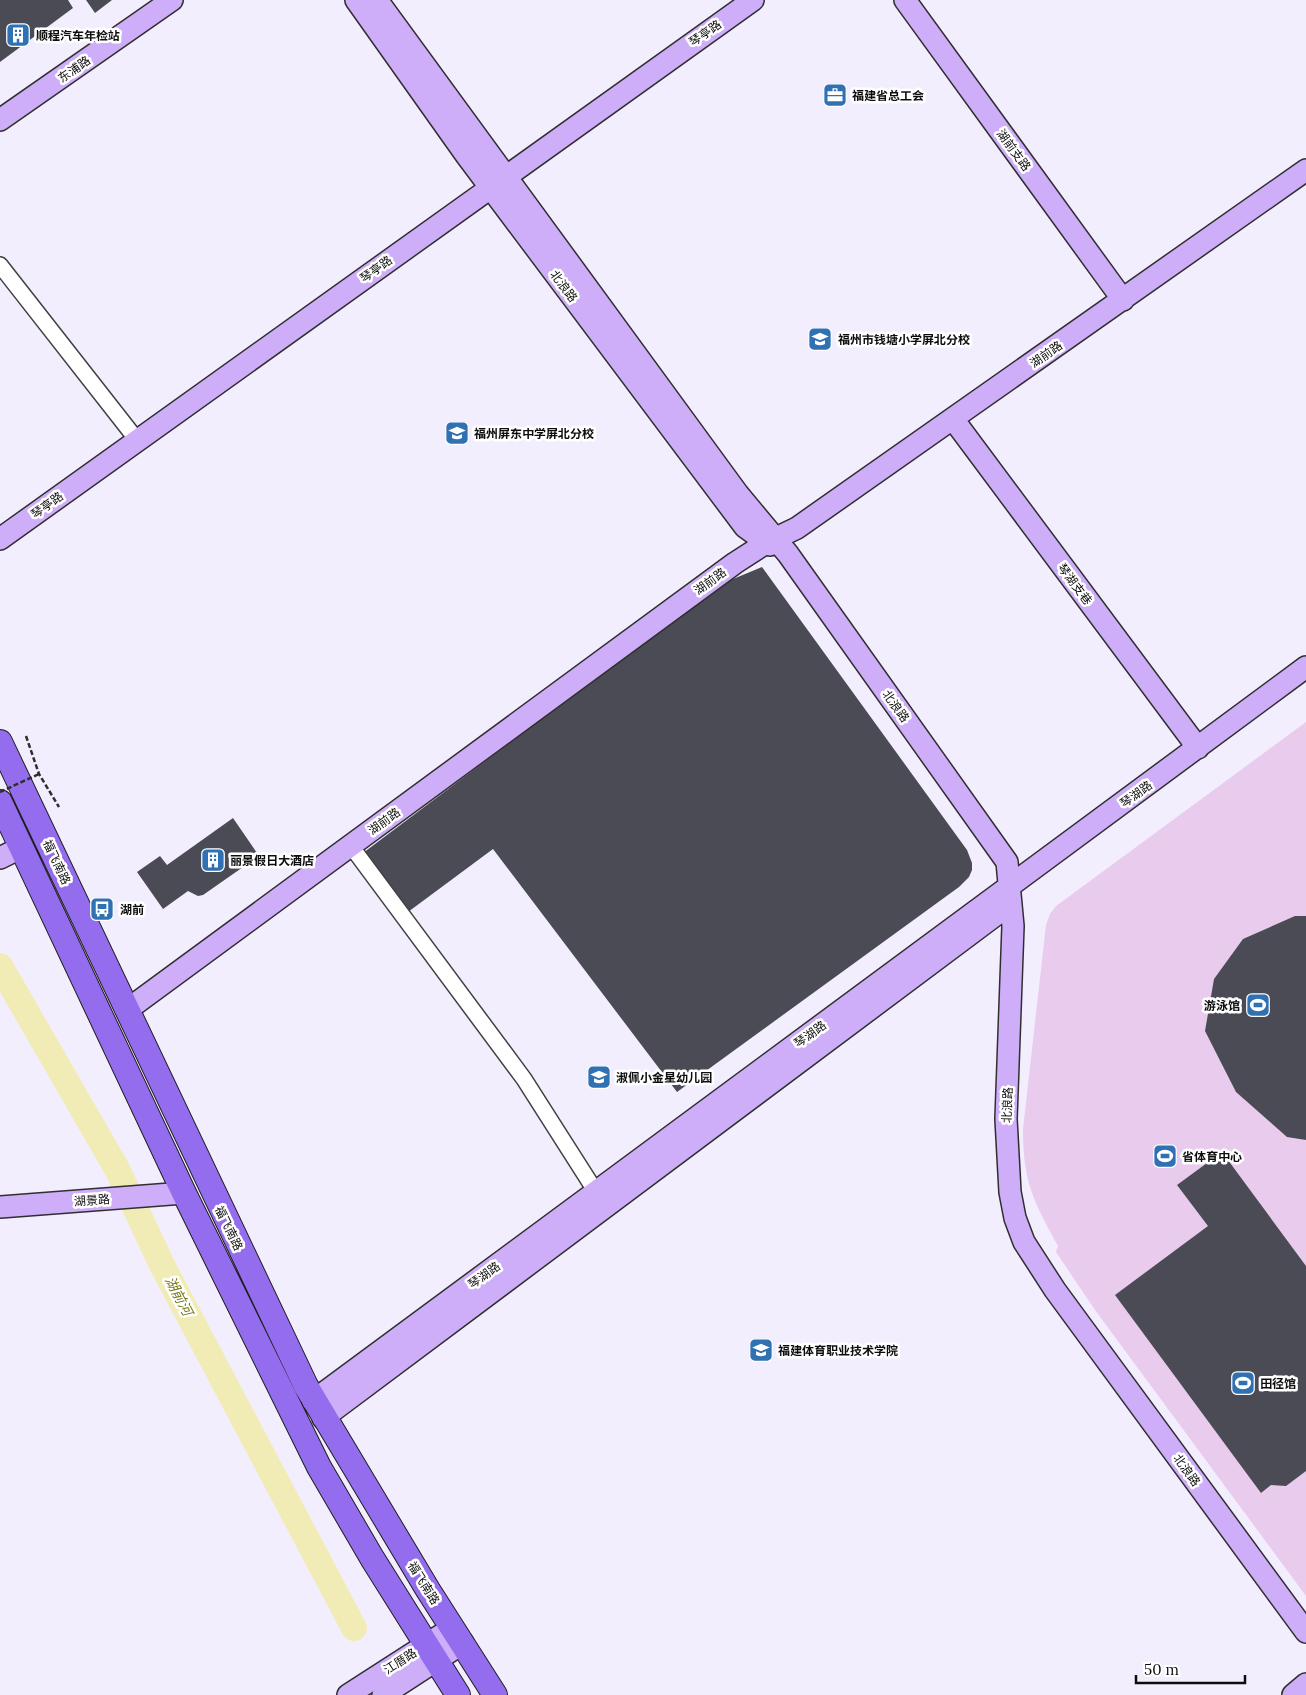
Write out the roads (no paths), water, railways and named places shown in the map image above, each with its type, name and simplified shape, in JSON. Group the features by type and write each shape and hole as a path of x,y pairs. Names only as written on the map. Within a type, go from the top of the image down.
{"main road":[{"name":"福飞南路","path":"0,742 128,1010 214,1196 318,1409 495,1695"},
{"name":"福飞南路","path":"0,802 184,1193 319,1467 458,1695"}],"street":[{"name":"东浦路","path":"0,120 172,0"},
{"name":"北浪路","path":"356,0 738,494 1007,862 1012,894 1006,1137 1010,1192 1018,1229 1030,1254 1054,1290 1306,1632"},
{"name":"北浪路","path":"377,0 497,181"},
{"name":"琴亭路","path":"0,539 752,0"},
{"name":"湖前支路","path":"905,0 1123,300"},
{"name":"湖前路","path":"128,1010 735,563 776,545 797,528 1306,170"},
{"path":"0,265 138,440"},
{"name":"琴湖支巷","path":"953,419 1198,748"},
{"name":"琴湖路","path":"318,1409 596,1192 1012,894 1198,748 1306,667"},
{"path":"318,1409 1012,894 1306,686"},
{"path":"351,846 524,1079 596,1192"},
{"path":"0,858 22,847"},
{"name":"湖景路","path":"0,1207 184,1193"},
{"name":"江厝路","path":"348,1695 431,1652 458,1635"},
{"name":"江厝路","path":"383,1695 431,1652"},
{"path":"1293,1695 1306,1684"}],"waterway":[{"name":"湖前河","path":"0,966 117,1169 162,1265 354,1628"}],"place":[{"name":"顺程汽车年检站","path":"18,35"},
{"name":"福建省总工会","path":"835,95"},
{"name":"福州市钱塘小学屏北分校","path":"820,339"},
{"name":"福州屏东中学屏北分校","path":"457,433"},
{"name":"丽景假日大酒店","path":"213,860"},
{"name":"湖前","path":"102,909"},
{"name":"游泳馆","path":"1258,1005"},
{"name":"淑佩小金星幼儿园","path":"599,1077"},
{"name":"省体育中心","path":"1165,1156"},
{"name":"福建体育职业技术学院","path":"761,1350"},
{"name":"田径馆","path":"1243,1383"}]}
